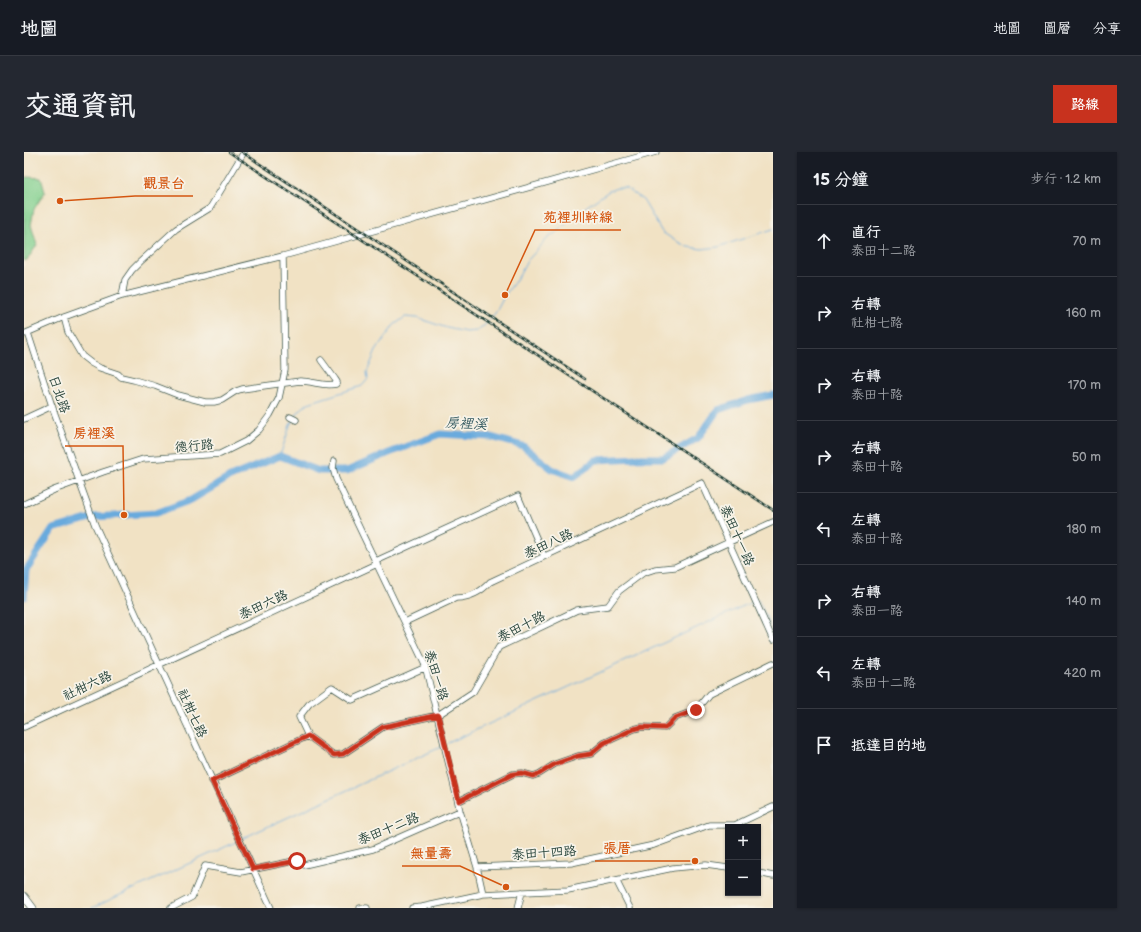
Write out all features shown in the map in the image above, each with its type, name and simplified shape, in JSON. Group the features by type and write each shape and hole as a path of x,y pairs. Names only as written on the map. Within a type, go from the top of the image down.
{"main road":[{"path":"24,896 33,908"}],"street":[{"path":"122,296 125,280 132,270 176,229 210,208 244,152"},
{"path":"26,333 64,317 122,296 283,256 656,152"},
{"name":"德行路","path":"24,504 54,490 103,472 143,460 220,454 246,441 259,430 270,415 279,398 285,370 283,256"},
{"path":"64,317 68,332 82,356 91,363 100,368 118,374 121,377 205,402 222,400 242,389 300,380 325,385 336,384 337,382 320,360"},
{"name":"日北路","path":"26,333 96,527"},
{"path":"24,419 52,406"},
{"path":"290,417 296,420"},
{"name":"泰田一路","path":"334,461 333,468 335,476 426,667 459,801 460,811 477,867 483,894"},
{"name":"泰田十一路","path":"702,483 773,640"},
{"name":"泰田八路","path":"405,622 456,598 464,598 483,590 490,582 702,483"},
{"name":"泰田六路","path":"158,664 518,496 544,556"},
{"name":"泰田十路","path":"308,736 334,755 343,754 383,727 438,715 473,692 499,647 577,610 608,606 619,591 643,573 655,569 675,567 773,522"},
{"name":"社柑七路","path":"96,527 271,908"},
{"name":"社柑六路","path":"24,727 158,664"},
{"path":"459,801 513,774 522,773 533,776 555,764 578,756 591,754 604,743 634,729 642,727 665,728 675,718 696,710 709,694 773,664"},
{"path":"212,781 308,736 299,717 309,704 332,687 352,700 426,667"},
{"name":"泰田十四路","path":"477,867 571,863 654,845 709,825 735,825 773,807"},
{"name":"泰田十二路","path":"171,908 192,897 205,866 241,872 294,861 304,865 372,849 460,811"},
{"path":"412,908 483,894 568,890 673,868 706,865 725,868"},
{"path":"761,874 773,876"},
{"path":"616,880 629,908"},
{"path":"518,908 522,892"},
{"path":"360,908 367,908"}],"green space":[{"path":"26,177 41,178 45,192 34,209 31,225 37,245 27,260 24,261 24,179"}],"waterway":[{"path":"295,417 308,403 362,386 368,379 367,372 376,351 394,325 405,317 417,318 447,328 466,332 477,331 483,327 496,312 527,261 548,238 560,230 577,213 609,191 617,188 625,188 643,200 662,232 688,247 702,249 718,247 773,229"},
{"name":"房裡溪","path":"24,597 26,570 53,529 94,517 156,513 191,500 230,477 280,456 319,471 347,471 440,434 491,437 523,446 552,469 574,477 596,460 663,458 698,438 718,410 748,400 773,395"},
{"path":"280,456 293,420"},
{"path":"758,600 773,631"},
{"path":"448,743 752,602"},
{"path":"243,838 441,747"},
{"path":"92,908 236,842"}],"railway":[{"path":"229,152 773,510"},
{"path":"242,152 585,379"}],"place":[{"name":"觀景台","path":"60,201"},
{"name":"苑裡圳幹線","path":"505,295"},
{"name":"房裡溪","path":"124,515"},
{"name":"張厝","path":"695,861"},
{"name":"無量壽","path":"506,887"}],"route":[{"path":"297,861 253,869 212,781 308,736 334,755 343,754 383,727 438,715 459,801 513,774 522,773 533,776 539,774 555,764 578,756 591,754 604,743 634,729 642,727 665,728 675,718 696,710"}]}
